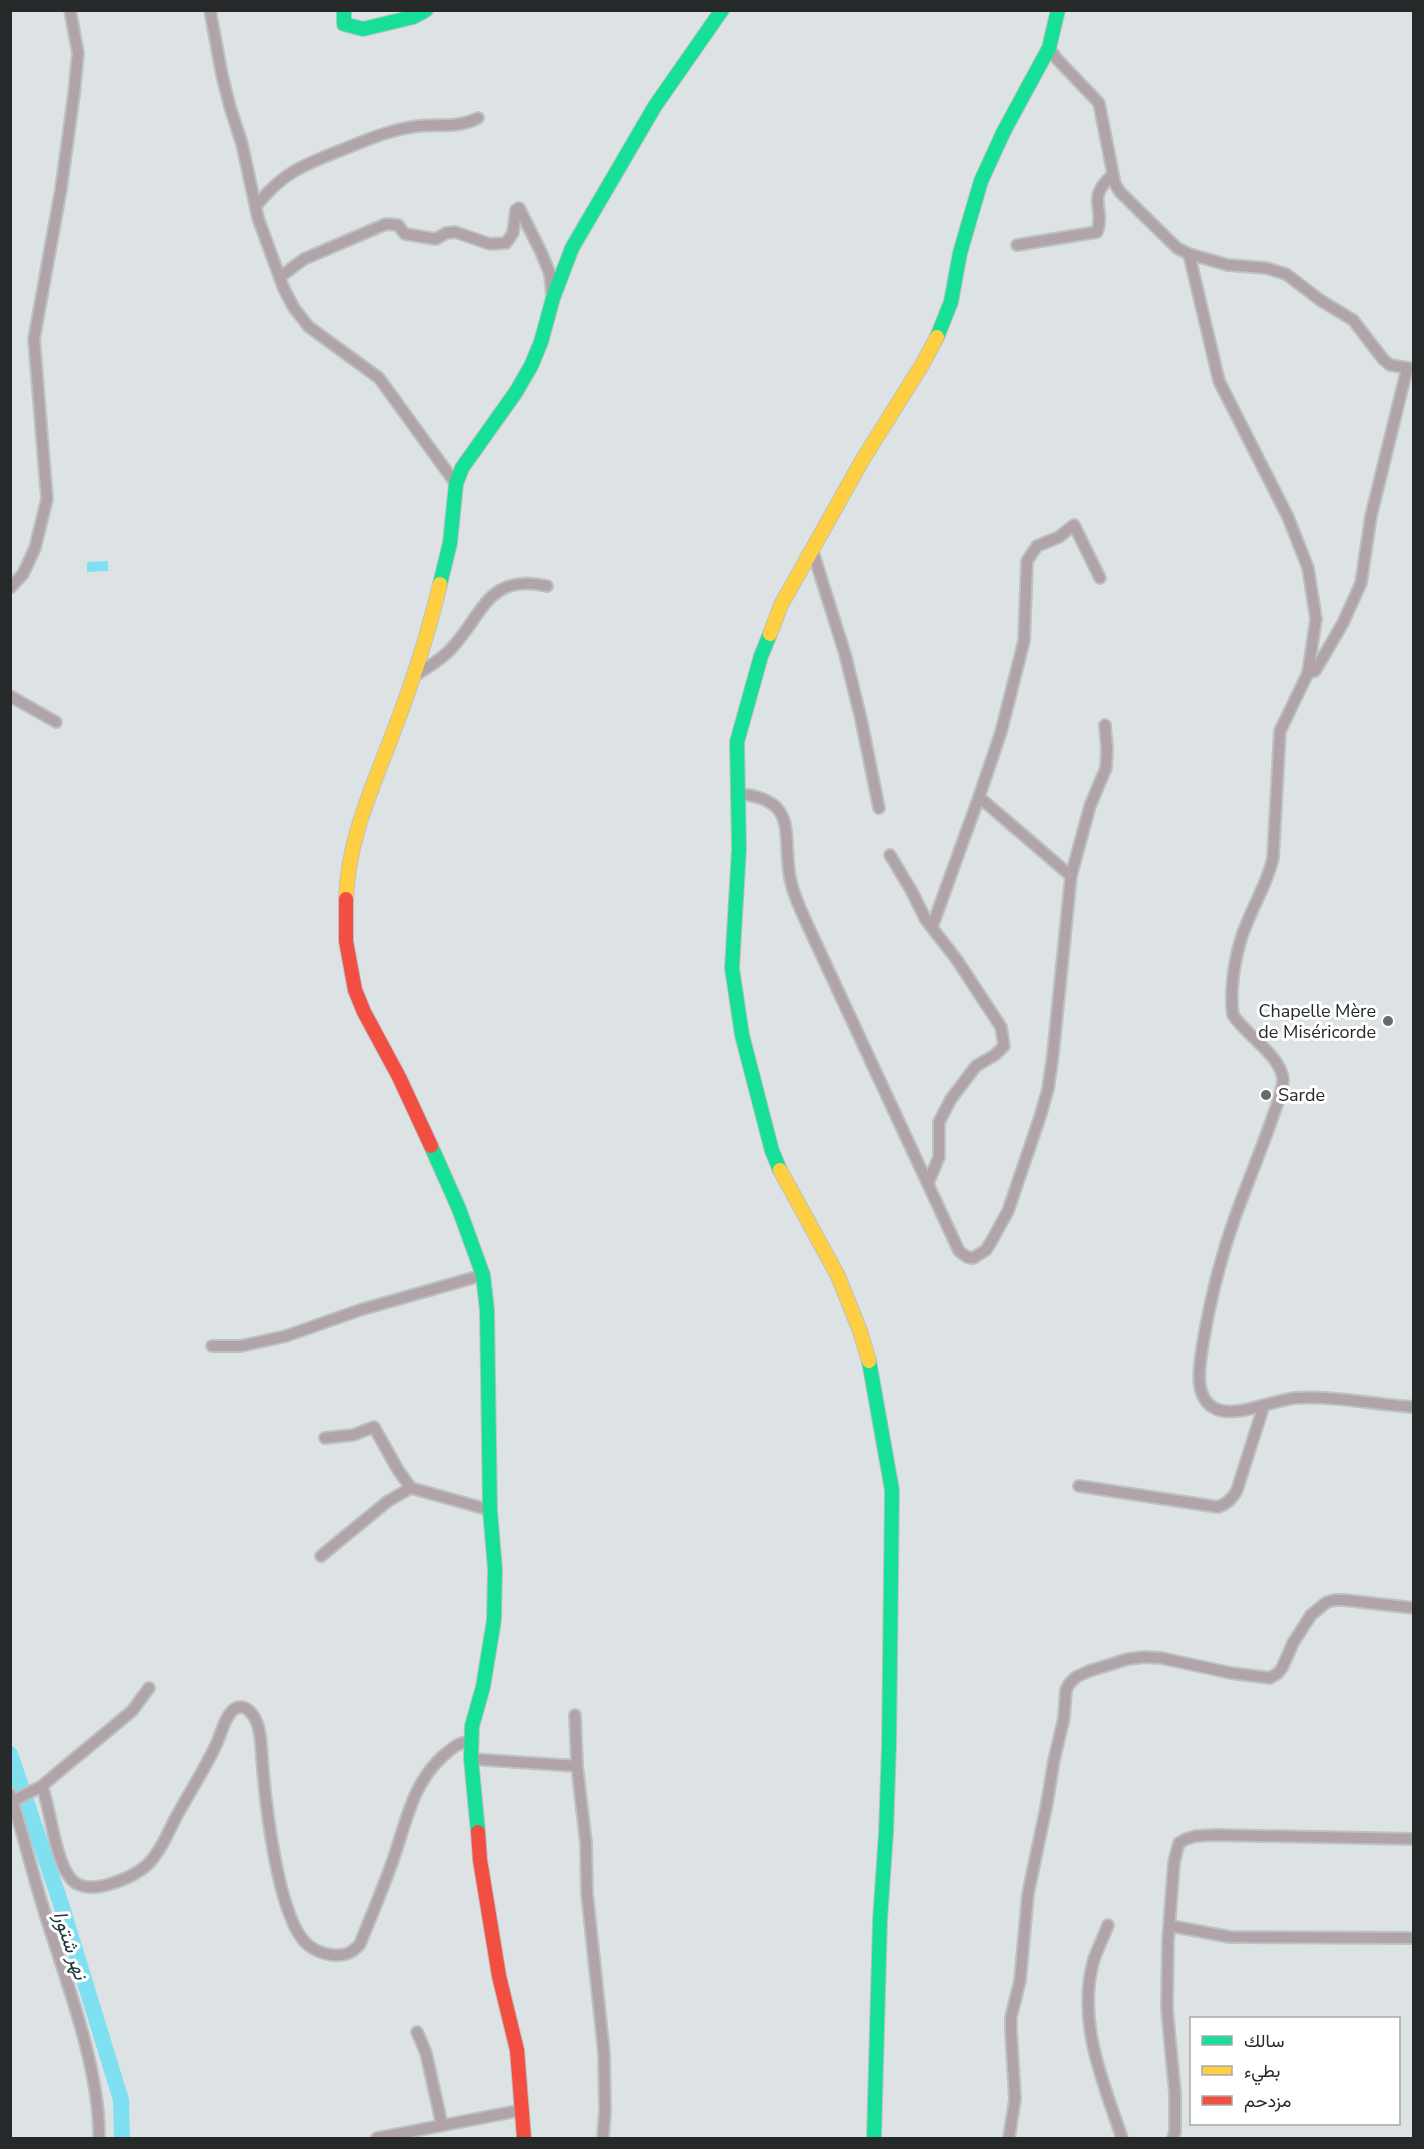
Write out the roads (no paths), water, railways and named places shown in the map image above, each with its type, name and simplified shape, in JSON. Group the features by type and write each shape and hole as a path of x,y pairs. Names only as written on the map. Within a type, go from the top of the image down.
{"street":[{"path":"10,588 23,574 35,548 47,499 34,339 61,189 74,94 78,53 70,10"},
{"path":"210,10 222,75 242,144 260,225 294,308 303,321 319,335 379,378 456,484"},
{"path":"344,10 344,24 363,29 413,17 426,10"},
{"path":"524,2139 517,2050 499,1976 480,1860 470,1742 483,1687 494,1620 495,1569 490,1510 487,1310 483,1275 459,1209 399,1077 364,1012 355,990 350,967 345,917 347,872 359,821 431,624 442,584 450,543 456,484 462,468 516,392 531,366 572,248 649,116 722,10"},
{"path":"874,2139 880,1920 889,1744 892,1490 869,1362 860,1331 834,1267 785,1181 772,1151 742,1035 733,984 732,961 739,849 737,749 739,730 760,656 781,605 862,459 922,365 937,337 951,302 960,253 981,182 1004,131 1049,48 1058,10"},
{"path":"1049,48 1099,103 1112,175 1120,192 1177,248 1189,254 1228,265 1266,268 1286,274 1320,300 1353,320 1390,365 1410,369 1371,516 1361,583 1343,623 1315,670 1308,673"},
{"path":"255,206 285,177 320,157 390,131 420,126 467,124 478,118"},
{"path":"1017,245 1097,232 1099,226 1096,201 1099,190 1112,175"},
{"path":"280,277 304,260 387,224 398,225 405,234 436,239 446,233 455,232 490,244 506,243 513,232 516,210 519,208 550,274 553,298"},
{"path":"1189,254 1219,381 1288,517 1308,567 1316,619 1308,673 1280,731 1273,858 1269,877 1241,937 1232,996 1233,1015 1237,1022 1272,1057 1283,1080 1275,1111 1233,1223 1214,1288 1200,1371 1202,1396 1206,1403 1217,1409 1231,1412 1296,1398 1413,1407"},
{"path":"932,927 1001,732 1022,650 1026,621 1027,561 1037,546 1059,537 1074,525 1100,578"},
{"path":"812,549 845,654 879,808"},
{"path":"413,677 451,649 479,610 495,593 505,587 518,584 532,583 548,586"},
{"path":"10,696 56,722"},
{"path":"739,794 753,795 767,801 782,816 786,825 789,875 795,896 959,1251 967,1257 974,1257 986,1250 1008,1211 1048,1089 1071,876 1090,807 1106,768 1107,748 1104,725"},
{"path":"979,797 1071,876"},
{"path":"890,855 932,927 957,960 1001,1027 1004,1046 995,1055 976,1066 951,1099 939,1122 939,1157 928,1183"},
{"path":"212,1346 241,1346 286,1336 360,1310 483,1275"},
{"path":"1078,1486 1218,1507 1224,1505 1234,1497 1237,1490 1264,1405"},
{"path":"325,1438 353,1435 374,1427 411,1488 490,1510"},
{"path":"321,1556 388,1502 411,1488"},
{"path":"1009,2139 1015,2098 1011,2017 1020,1981 1030,1883 1069,1684 1076,1677 1099,1668 1128,1659 1144,1657 1161,1658 1231,1673 1270,1678 1282,1668 1293,1643 1311,1615 1327,1602 1344,1600 1413,1608"},
{"path":"99,2139 94,2089 84,2043 28,1860 14,1798 42,1786 132,1711 149,1689"},
{"path":"42,1786 67,1874 77,1884 95,1888 118,1882 147,1865 157,1853 196,1785 227,1718 237,1708 242,1707 248,1710 254,1718 260,1737 271,1839 288,1908 307,1944 328,1954 341,1956 355,1950 360,1944 395,1854 416,1791 423,1779 459,1742 470,1742"},
{"path":"575,1715 577,1766 586,1843 587,1893 604,2053 603,2139"},
{"path":"471,1759 577,1766"},
{"path":"1173,2139 1176,2093 1167,2009 1168,1941 1171,1926 1175,1852 1179,1844 1196,1836 1216,1835 1413,1839"},
{"path":"1108,1925 1094,1960 1089,2006 1096,2065 1122,2139"},
{"path":"1171,1926 1230,1937 1413,1938"},
{"path":"417,2032 426,2053 442,2125"},
{"path":"377,2139 522,2110"}],"water":[{"path":"108,561 108,571 87,572 87,562"}],"waterway":[{"name":"نهر شتورا","path":"10,1754 61,1904 121,2100 122,2138"}],"place":[{"name":"Chapelle Mère de Miséricorde","path":"1388,1021"},
{"name":"Sarde","path":"1266,1095"}]}
